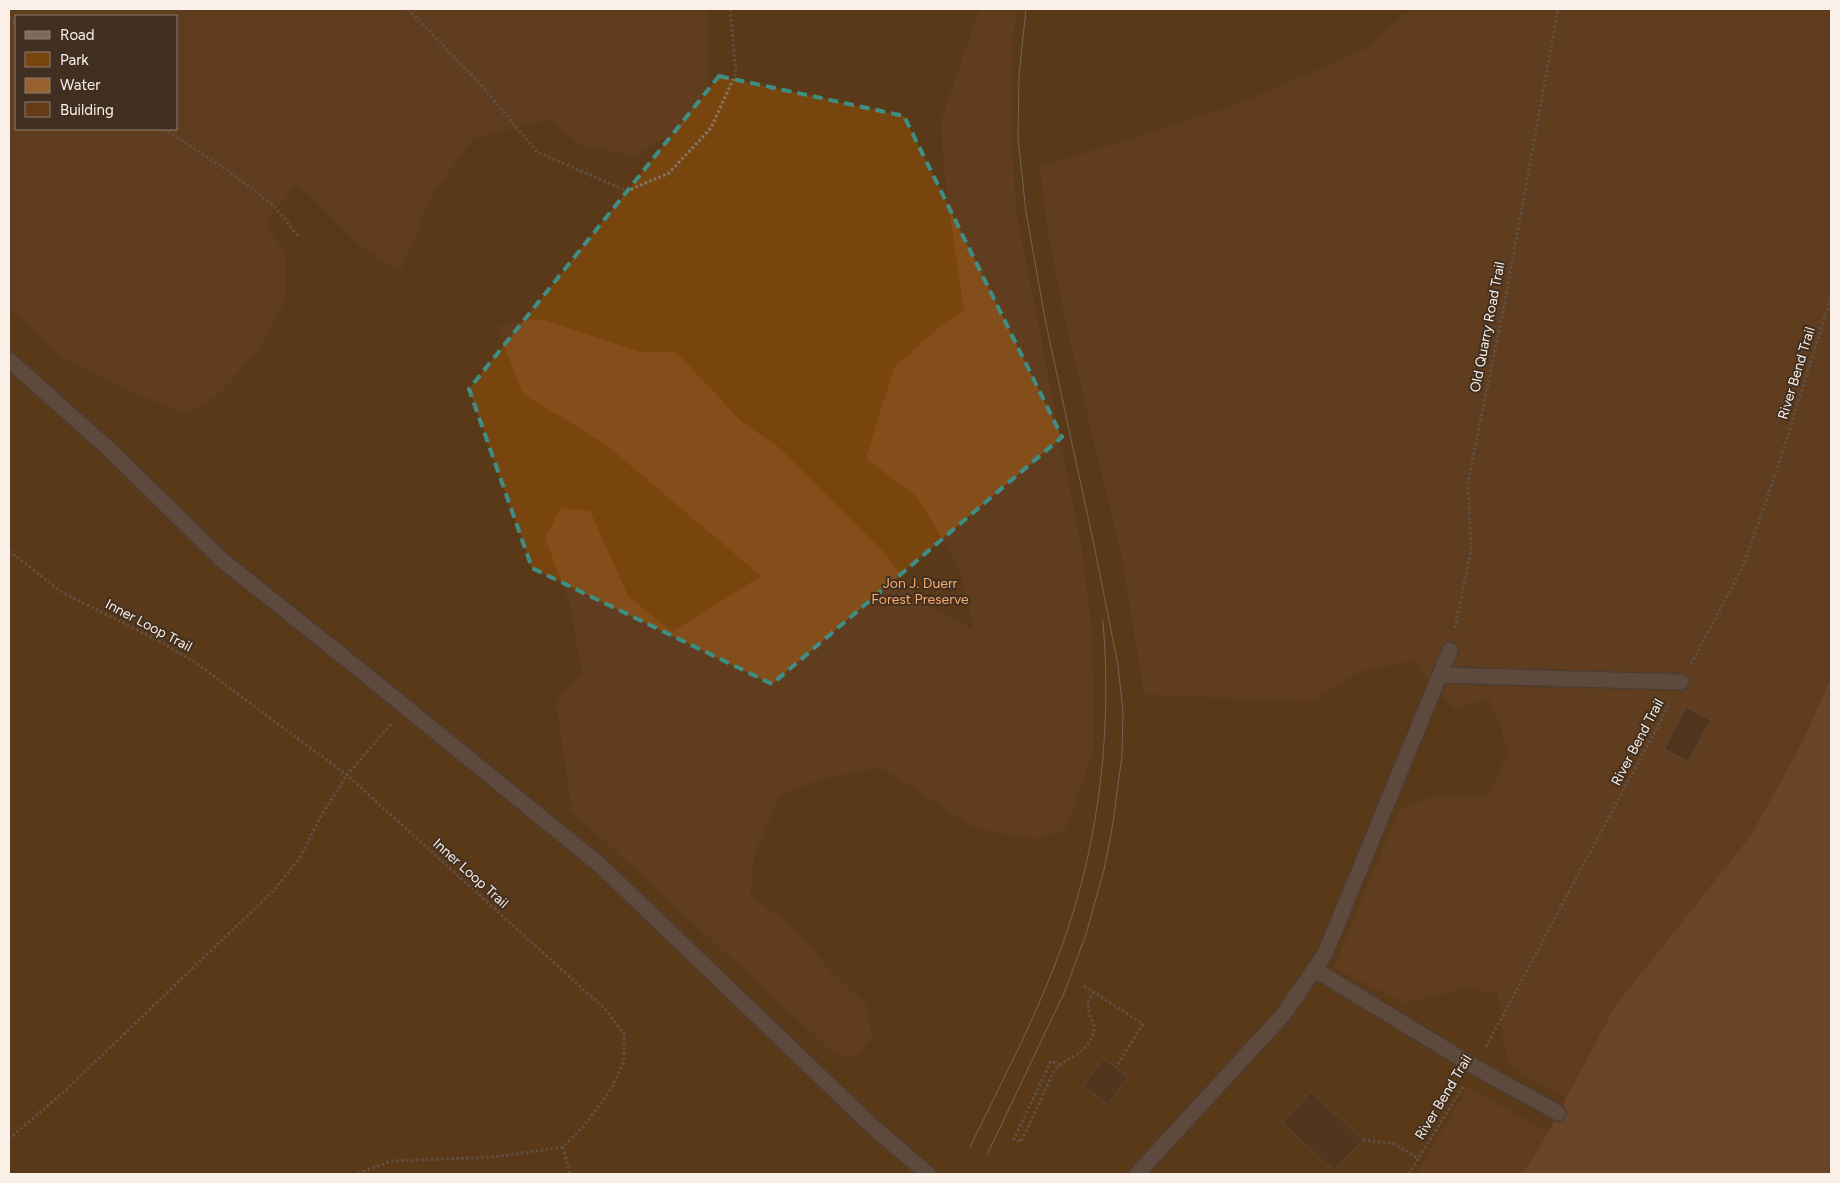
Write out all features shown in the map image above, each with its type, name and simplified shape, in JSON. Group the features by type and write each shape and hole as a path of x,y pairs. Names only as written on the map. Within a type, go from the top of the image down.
{"lane":[{"path":"9,360 110,450 222,560 601,866 873,1127 928,1174"},
{"path":"1137,1174 1283,1015 1325,954 1450,650"},
{"path":"1440,674 1682,682"},
{"path":"1314,970 1475,1067 1558,1113"}],"path":[{"path":"408,9 481,85 537,152 627,191 669,174 711,128 736,73 730,9"},
{"name":"Old Quarry Road Trail","path":"1450,650 1471,551 1468,481 1504,307 1558,9"},
{"path":"166,130 230,172 273,205 299,237"},
{"name":"River Bend Trail","path":"1409,1174 1475,1067 1743,566 1778,470 1831,297"},
{"name":"Inner Loop Trail","path":"9,551 64,593 161,642 196,663 347,774 605,1010 624,1034 624,1060 613,1086 584,1126 563,1147"},
{"path":"9,1139 67,1088 273,891 299,859 347,774 406,708"},
{"path":"1084,986 1143,1024 1116,1067"},
{"path":"1060,1065 1051,1061 1014,1139 1021,1142 1055,1070 1078,1054 1092,1038 1095,1026 1088,1008 1088,1002 1094,991"},
{"path":"1363,1140 1395,1144 1419,1159"},
{"path":"357,1174 391,1161 495,1157 563,1147 570,1174"}],"highlighted area":[{"path":"719,76 904,116 1062,437 772,684 532,568 469,389"}],"green space":[{"name":"Jon J. Duerr Forest Preserve","path":"9,9 1831,9 1831,677 1751,835 1615,1006 1548,1132 1523,1174 9,1174"}],"shaded area":[{"path":"9,9 707,9 708,86 681,128 635,156 583,146 548,120 473,138 432,195 401,271 363,248 298,184 265,221 286,256 285,303 255,354 218,395 185,414 142,396 61,356 9,307"},
{"path":"979,9 1018,9 1013,36 1011,121 1016,209 1082,551 1091,624 1094,687 1093,752 1066,829 1038,839 977,829 880,767 822,779 781,795 754,854 750,896 793,926 830,971 866,1004 872,1037 854,1058 834,1053 572,811 556,702 582,671 569,602 545,538 561,508 590,511 628,596 672,632 761,576 604,443 523,394 497,326 540,319 640,352 676,352 742,422 777,446 880,548 924,603 973,630 960,568 917,497 866,458 894,368 941,325 964,311 945,180 941,121"},
{"path":"1411,9 1831,9 1831,677 1803,743 1751,835 1615,1006 1566,1098 1509,1066 1503,1037 1498,994 1466,988 1404,1003 1334,967 1399,810 1436,795 1487,798 1509,751 1489,698 1455,709 1422,673 1414,660 1359,672 1311,702 1144,694 1122,558 1067,329 1048,233 1040,167 1236,105 1364,50"},
{"path":"1468,1087 1548,1132 1523,1174 1416,1174"}],"water":[{"path":"1831,677 1831,1174 1523,1174 1548,1132 1615,1006 1751,835 1802,743"}],"building":[{"path":"1686,707 1711,720 1688,762 1664,749"},
{"path":"1103,1058 1128,1077 1108,1105 1083,1086"},
{"path":"1311,1091 1363,1140 1334,1171 1282,1123"}],"tram line":[{"path":"987,1155 1065,991 1086,934 1104,870 1112,829 1122,756 1123,712 1118,665 1046,324 1026,212 1018,139 1019,75 1026,9"},
{"path":"970,1147 1023,1038 1052,972 1068,930 1091,844 1098,800 1106,710 1103,621"}]}
